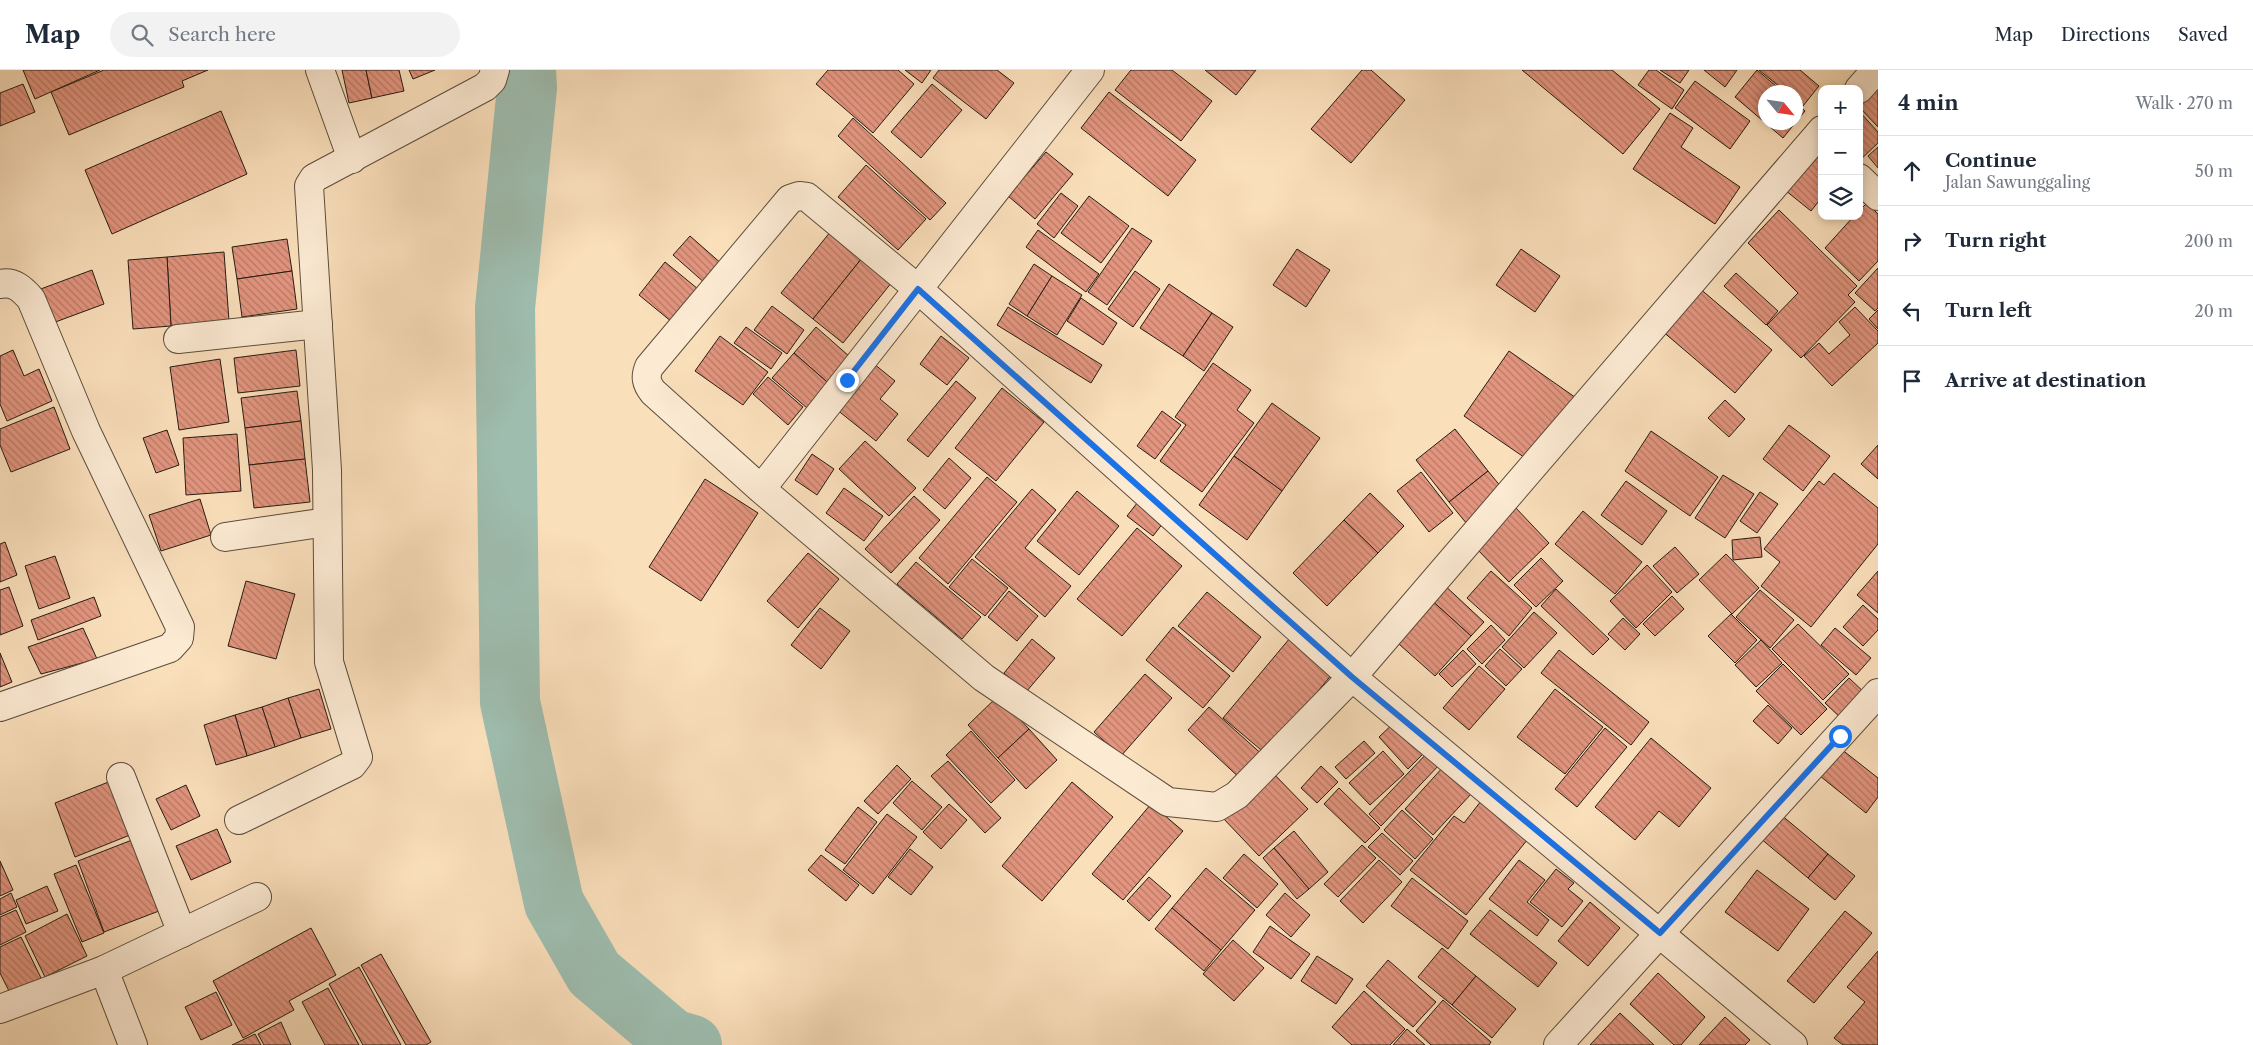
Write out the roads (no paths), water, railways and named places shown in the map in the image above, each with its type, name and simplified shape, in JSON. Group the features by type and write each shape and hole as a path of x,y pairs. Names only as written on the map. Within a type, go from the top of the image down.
{"street":[{"path":"320,70 352,159"},
{"path":"239,820 352,765 358,757 330,662 327,470 309,186 314,178 486,87 492,80 494,70"},
{"path":"761,489 1090,70"},
{"path":"1863,85 1876,70"},
{"path":"1793,1045 1352,677 918,289 807,198 799,196 790,199 649,367 646,378 648,386 653,392 761,489 984,678 1168,802 1217,807 1237,795 1352,677 1818,139"},
{"path":"1863,182 1878,196"},
{"path":"0,284 7,282 21,288 31,299 86,431 180,628 179,638 170,648 0,707"},
{"path":"178,339 318,324"},
{"path":"225,537 327,522"},
{"path":"1558,1045 1878,693"},
{"path":"121,777 182,933"},
{"path":"0,1009 104,970 257,897"},
{"path":"104,970 133,1045"}],"waterway":[{"path":"526,70 527,88 505,308 510,702 554,903 594,973 672,1039 692,1045"}]}
